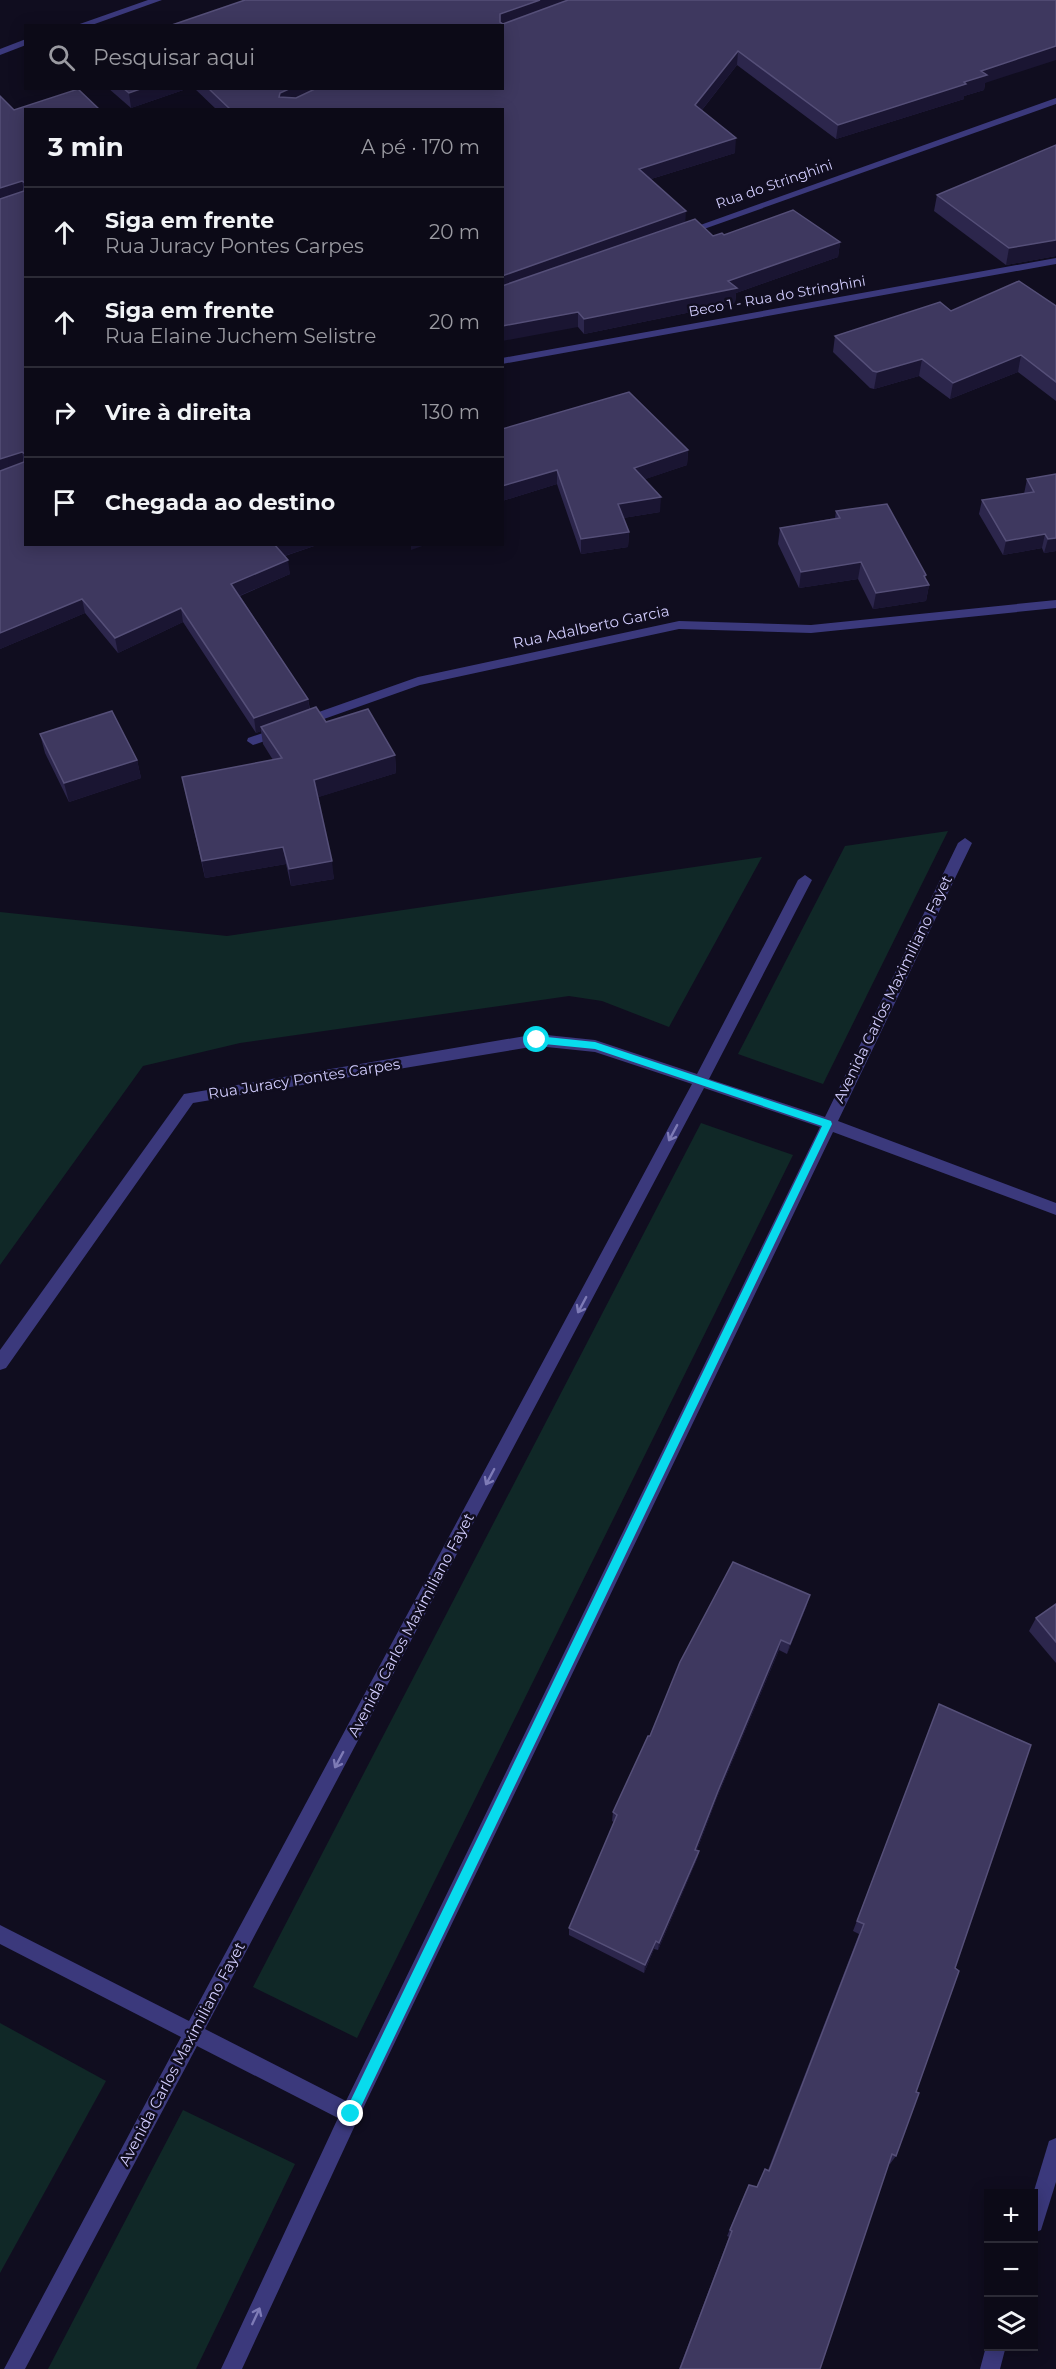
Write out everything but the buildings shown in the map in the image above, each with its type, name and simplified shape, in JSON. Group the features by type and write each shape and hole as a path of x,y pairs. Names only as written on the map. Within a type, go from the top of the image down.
{"street":[{"path":"84,24 156,0"},
{"path":"0,45 21,44"},
{"path":"0,52 21,44"},
{"name":"Rua do Stringhini","path":"672,237 1056,101"},
{"name":"Beco 1 - Rua do Stringhini","path":"504,361 1056,261"},
{"name":"Rua Adalberto Garcia","path":"253,741 418,681 679,625 811,628 1056,604"},
{"name":"Avenida Carlos Maximiliano Fayet","path":"231,2369 351,2114 964,843"},
{"name":"Avenida Carlos Maximiliano Fayet","path":"14,2369 701,1081 805,880"},
{"name":"Rua Juracy Pontes Carpes","path":"0,1363 189,1098 537,1040 595,1046 828,1124 1056,1209"},
{"path":"0,1934 351,2114"},
{"path":"1038,2209 1056,2148"},
{"path":"990,2369 995,2351"}],"green space":[{"path":"948,831 823,1084 738,1054 845,846"},
{"path":"762,857 669,1027 602,1001 569,996 240,1043 143,1066 0,1265 0,912 227,936"},
{"path":"701,1123 793,1155 357,2038 253,1987"},
{"path":"0,2023 106,2081 0,2273"},
{"path":"183,2110 295,2164 196,2369 48,2369"}],"route":[{"path":"351,2114 828,1124 595,1046 537,1040"}]}
